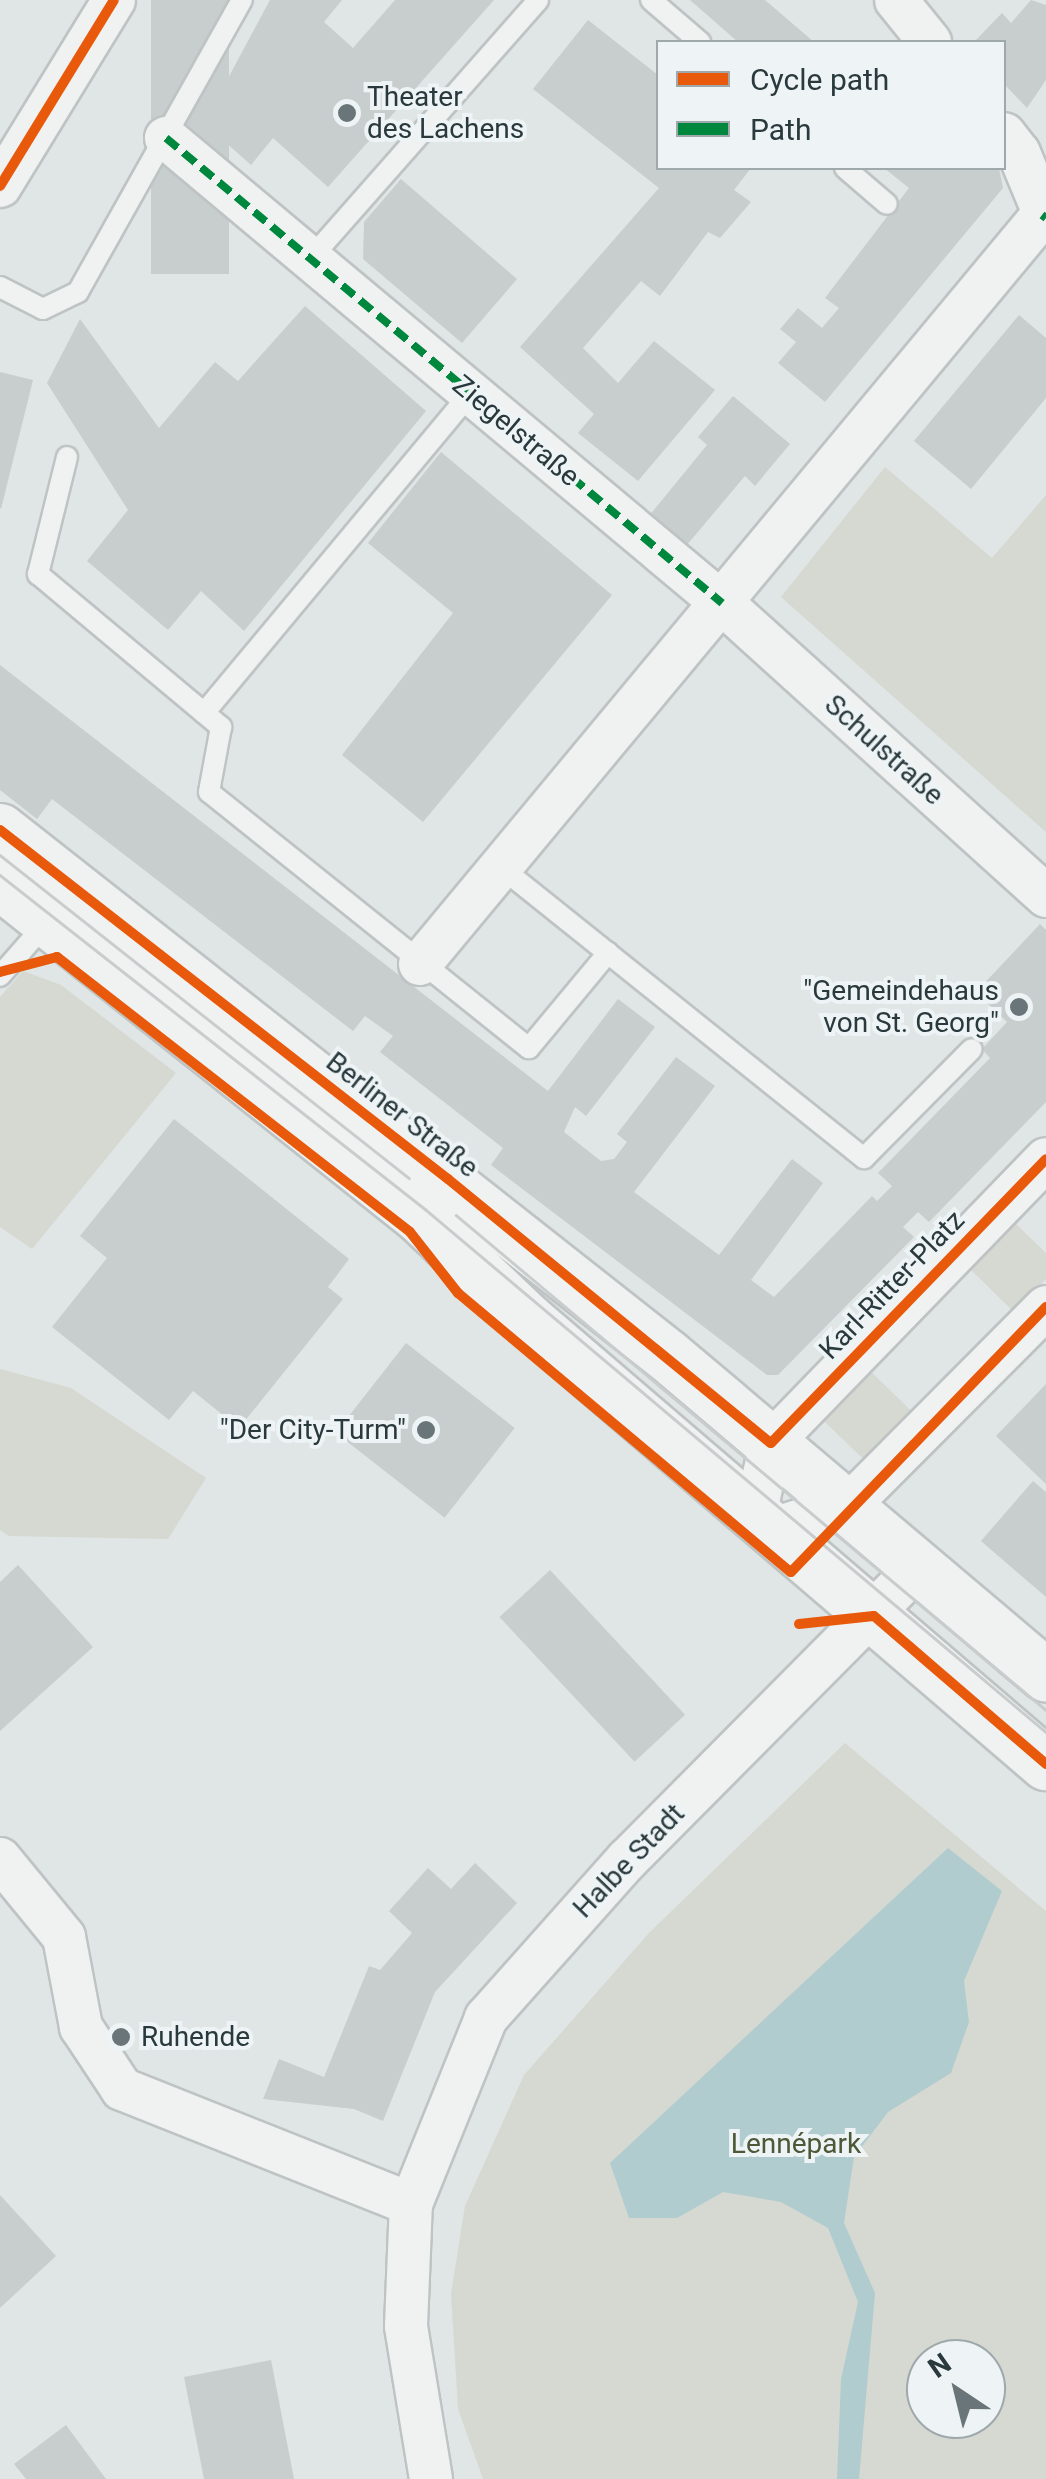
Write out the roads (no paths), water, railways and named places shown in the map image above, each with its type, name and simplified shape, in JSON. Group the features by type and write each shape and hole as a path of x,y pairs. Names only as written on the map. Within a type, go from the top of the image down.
{"street":[{"path":"0,186 114,0"},
{"path":"896,0 928,40"},
{"path":"420,964 498,865 1045,214 1019,153 1006,137"},
{"name":"Ziegelstraße","path":"166,138 722,603"},
{"name":"Schulstraße","path":"722,603 1046,896"},
{"name":"Berliner Straße","path":"0,830 62,904 420,1217 526,1319 766,1519 1046,1764"},
{"name":"Berliner Straße","path":"0,883 62,904 771,1442 850,1504 1046,1675"},
{"name":"Karl-Ritter-Platz","path":"771,1442 1046,1159"},
{"path":"771,1442 766,1519 850,1504 1046,1307"},
{"name":"Halbe Stadt","path":"432,2479 406,2326 411,2204 486,2018 627,1860 920,1566"},
{"path":"0,1859 64,1937 81,2027 122,2089 411,2204"}],"lane":[{"path":"0,287 43,308 78,292 242,0"},
{"path":"310,259 538,0"},
{"path":"651,0 698,40"},
{"path":"846,170 887,204"},
{"path":"204,713 471,393"},
{"path":"67,457 38,574 221,728 209,792 529,1048 608,953"},
{"path":"498,865 864,1158 972,1049"},
{"path":"0,976 62,904"}],"water":[{"path":"948,1848 1002,1891 964,1981 969,2022 951,2073 888,2112 854,2157 844,2223 875,2293 859,2479 837,2479 841,2379 858,2302 828,2228 781,2202 723,2192 677,2218 629,2218 610,2163"}],"tram line":[{"path":"0,855 409,1178"},
{"path":"0,875 425,1209 1046,1732"},
{"path":"456,1215 1046,1710"}],"place":[{"name":"Theater des Lachens","path":"347,113"},
{"name":"\"Gemeindehaus von St. Georg\"","path":"1019,1007"},
{"name":"\"Der City-Turm\"","path":"426,1430"},
{"name":"Ruhende","path":"121,2037"}],"park label":[{"name":"Lennépark","path":"796,2144"}]}
